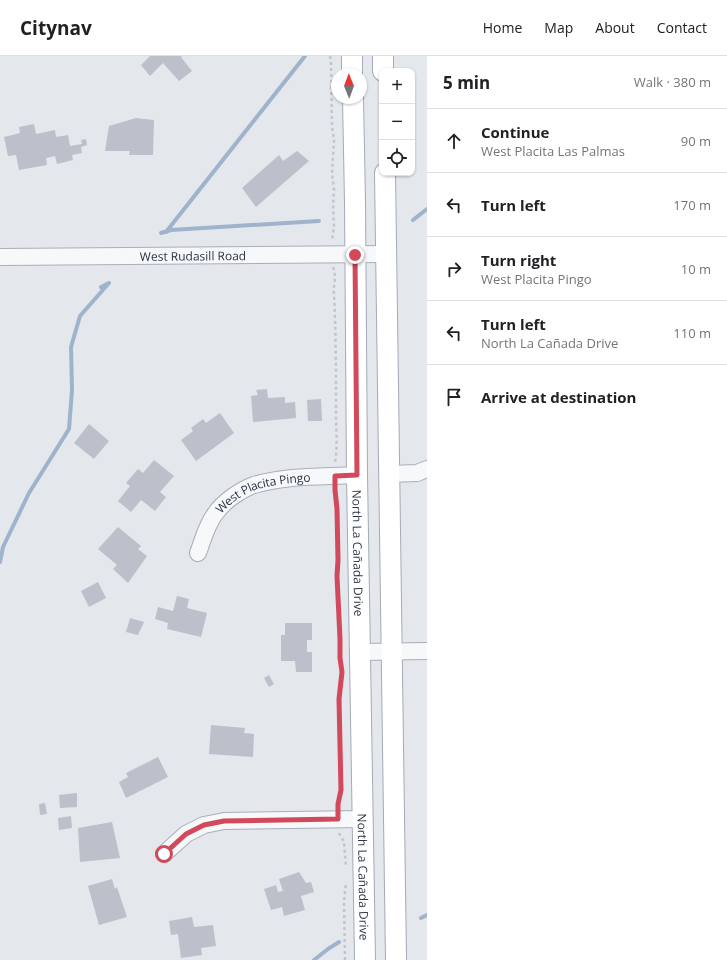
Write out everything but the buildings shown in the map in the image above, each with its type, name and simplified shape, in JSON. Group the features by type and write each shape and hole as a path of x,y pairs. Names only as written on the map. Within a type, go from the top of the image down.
{"main road":[{"path":"352,56 352,68"},
{"path":"383,56 383,68"},
{"name":"North La Cañada Drive","path":"353,104 357,475 365,960"},
{"path":"385,176 396,960"}],"street":[{"name":"West Rudasill Road","path":"0,257 385,254"},
{"path":"389,474 417,473 427,469"},
{"name":"West Placita Pingo","path":"198,554 206,529 215,513 230,498 252,486 279,480 357,475"},
{"path":"360,652 427,651"},
{"path":"164,854 186,834 204,825 224,821 363,819"}],"path":[{"path":"330,56 332,126 334,140 332,174 334,190 332,205 334,226 332,238 332,266 335,272 334,292 337,453 335,464 335,490 337,509 337,576 340,658 342,672 339,699 341,790 338,804 338,831 344,842 347,872"},
{"path":"345,960 344,900 346,879"}],"waterway":[{"path":"166,232 305,56"},
{"path":"413,220 427,209"},
{"path":"161,233 171,230 319,221"},
{"path":"0,562 3,547 29,493 69,429 72,390 71,347 80,316 109,283 101,287"},
{"path":"421,918 427,915"},
{"path":"314,960 339,942"}],"route":[{"path":"164,854 186,834 204,825 224,821 338,819 338,804 341,790 339,699 342,672 338,617 337,509 335,476 357,475 355,255"}]}
